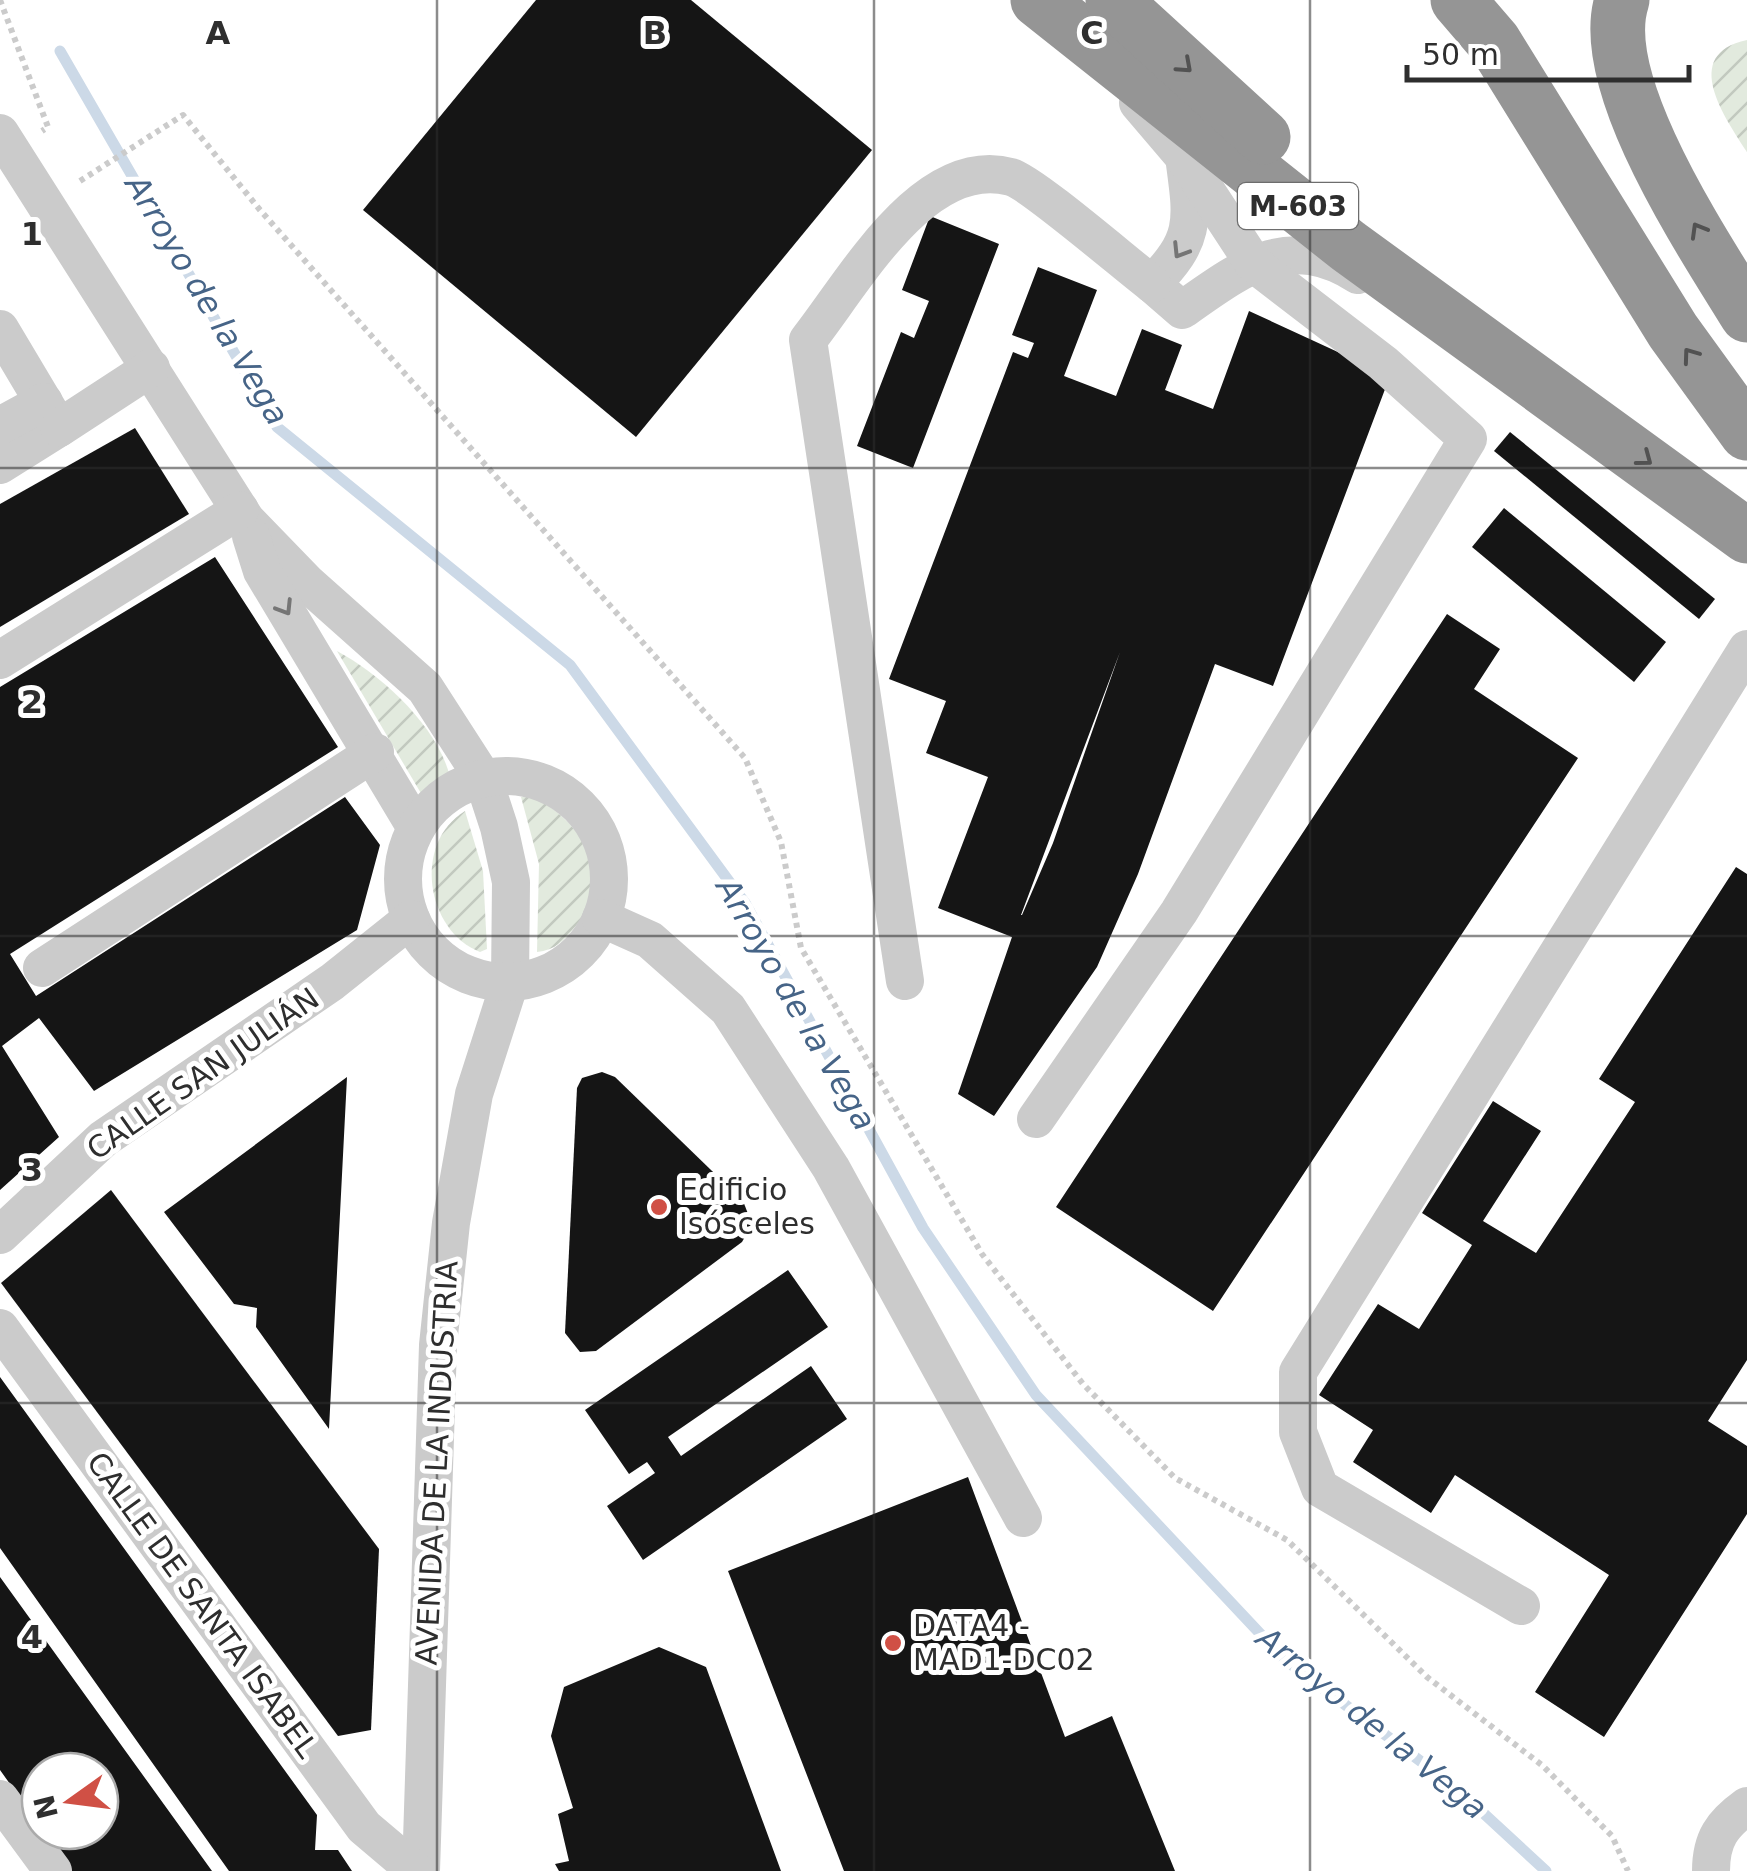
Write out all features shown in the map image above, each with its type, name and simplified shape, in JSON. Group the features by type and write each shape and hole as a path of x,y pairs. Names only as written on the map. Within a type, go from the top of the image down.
{"highway":[{"path":"1458,0 1494,42 1673,331 1747,434"},
{"path":"1622,0 1617,42 1624,84 1647,138 1744,308"},
{"path":"1075,10 1334,204 1567,401"},
{"name":"M-603","path":"1075,10 1440,313 1567,401 1747,536"}],"street":[{"path":"1036,1119 1180,912 1468,439 1384,364 1254,264 1184,157 1075,10"},
{"name":"AVENIDA DE LA INDUSTRIA","path":"4,134 243,515 307,583 426,688 484,778 512,882 510,982 474,1094 451,1223 438,1346 418,1871"},
{"path":"1152,284 1179,256 1190,235 1184,157"},
{"path":"905,982 808,340 918,201 965,175 1013,178 1182,310 1254,264 1312,253 1332,259 1409,308 1440,313"},
{"path":"0,330 52,415"},
{"path":"0,426 52,415 151,368"},
{"path":"0,465 52,415"},
{"path":"0,660 243,515 262,571 375,752 416,828"},
{"path":"1521,1606 1320,1488 1298,1432 1298,1372 1747,649"},
{"path":"42,968 375,752"},
{"path":"516,776 546,784 574,800 594,826 607,855 609,887 601,918 587,944 566,964 540,977 510,982 480,979 451,966 428,946 411,919 404,888 406,857 416,828 434,805 457,788 484,778 516,776"},
{"path":"601,918 650,940 728,1009 832,1168 1023,1518"},
{"name":"CALLE SAN JULIÁN","path":"0,1235 103,1139 332,982 411,919"},
{"name":"CALLE DE SANTA ISABEL","path":"0,1328 364,1827 418,1871"},
{"path":"0,1799 54,1871"},
{"path":"1711,1871 1711,1852 1722,1824 1747,1806"}],"path":[{"path":"0,0 48,127 4,134"},
{"path":"80,181 151,139"}],"shaded area":[{"path":"1747,40 1747,152 1720,106 1712,73 1715,59 1727,47"},
{"path":"337,651 372,674 406,704 434,740 450,777 422,795"},
{"path":"531,796 579,835 593,870 588,908 559,944 537,952 539,864 521,797"},
{"path":"465,811 483,871 487,949 480,952 447,926 432,886 437,844 448,825"}],"building":[{"path":"536,0 691,0 872,150 636,437 363,210"},
{"path":"930,216 999,244 913,468 857,446 901,332 914,338 929,301 902,290"},
{"path":"1038,267 1097,290 1064,376 1116,396 1142,329 1182,345 1165,390 1213,409 1249,311 1390,376 1273,686 1215,664 1138,874 1097,967 994,1116 958,1094 1012,937 938,908 988,777 926,753 946,701 889,679 1013,352 1028,358 1034,343 1012,335","holes":["1120,652 1053,843 1021,915"]},
{"path":"135,428 189,514 0,627 0,504"},
{"path":"1510,432 1715,599 1699,619 1494,451"},
{"path":"1504,508 1666,642 1634,682 1472,547"},
{"path":"215,557 338,747 10,954 36,996 345,797 380,845 357,930 94,1091 39,1018 2,1046 59,1137 0,1190 0,687"},
{"path":"1447,614 1500,649 1474,689 1578,758 1213,1311 1056,1207"},
{"path":"1736,867 1747,874 1747,1360 1708,1421 1747,1446 1747,1514 1604,1737 1535,1692 1609,1575 1455,1475 1431,1513 1353,1462 1373,1430 1319,1395 1378,1304 1419,1329 1472,1245 1422,1213 1493,1101 1541,1131 1483,1221 1536,1253 1635,1102 1599,1079"},
{"name":"Edificio Isósceles","path":"602,1072 615,1077 743,1201 752,1224 742,1242 596,1351 580,1352 565,1333 577,1088 582,1078"},
{"path":"347,1077 329,1429 256,1327 257,1308 234,1304 164,1212"},
{"path":"111,1190 379,1549 371,1730 338,1736 1,1283"},
{"path":"788,1270 828,1327 668,1437 681,1456 811,1366 847,1419 643,1560 607,1506 655,1473 647,1462 629,1474 585,1410"},
{"path":"0,1377 317,1815 315,1850 338,1850 352,1871 229,1871 0,1548"},
{"name":"DATA4 - MAD1-DC02","path":"968,1477 1065,1737 1112,1716 1175,1871 844,1871 728,1571"},
{"path":"0,1577 212,1871 72,1871 58,1851 120,1851 120,1751 20,1751 20,1798 0,1770"},
{"path":"659,1647 706,1667 781,1871 559,1871 555,1864 569,1861 558,1814 573,1808 551,1736 564,1687"}],"waterway":[{"name":"Arroyo de la Vega","path":"60,51 277,427 570,665 745,903 923,1228 1036,1395 1284,1659 1455,1787 1546,1871"}],"place":[{"name":"Edificio Isósceles","path":"659,1207"},
{"name":"DATA4 - MAD1-DC02","path":"893,1643"}]}
